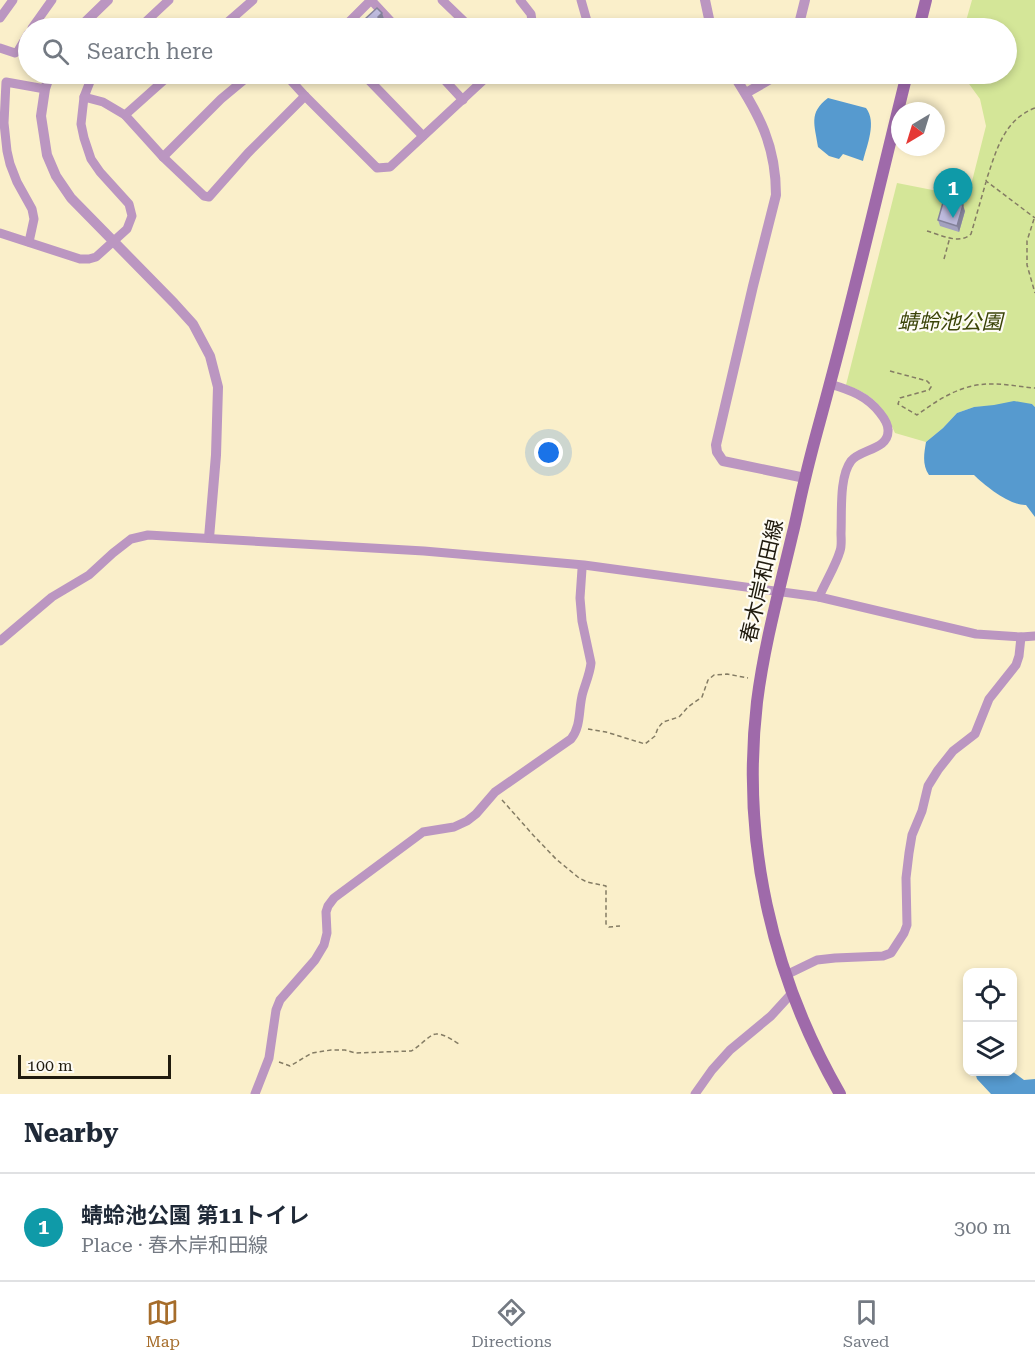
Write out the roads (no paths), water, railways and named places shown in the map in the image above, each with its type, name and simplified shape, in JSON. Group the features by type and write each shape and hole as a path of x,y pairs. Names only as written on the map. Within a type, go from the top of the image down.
{"main road":[{"path":"922,18 926,0"},
{"name":"春木岸和田線","path":"840,1094 806,1027 774,938 763,892 756,836 753,793 754,745 760,680 779,591 805,478 905,84"}],"street":[{"path":"0,18 13,0"},
{"path":"39,18 52,0"},
{"path":"89,18 108,0"},
{"path":"150,18 169,0"},
{"path":"233,18 253,0"},
{"path":"353,18 371,0 388,18"},
{"path":"442,0 461,18"},
{"path":"520,0 532,18"},
{"path":"581,0 586,18"},
{"path":"705,0 709,18"},
{"path":"800,18 805,0"},
{"path":"0,48 15,53 18,51"},
{"path":"29,242 34,219 32,209 17,182 7,151 3,82 45,89"},
{"path":"47,84 41,116 47,155 56,176 71,198 193,324 210,356 218,387 216,454 209,538"},
{"path":"0,232 80,259 89,259 96,257 127,228 132,216 129,204 100,172 86,147 81,124 84,98 89,84"},
{"path":"125,115 160,84"},
{"path":"164,157 221,99 239,84"},
{"path":"294,84 377,168 390,167 480,84"},
{"path":"373,84 423,136"},
{"path":"448,84 463,100"},
{"path":"740,84 757,112 770,145 776,195 716,445 717,452 723,461 805,478"},
{"path":"746,93 762,84"},
{"path":"84,98 103,102 125,115 164,157 204,196 209,197 248,153 305,96"},
{"path":"819,597 841,550 843,488 847,469 852,459 876,448 883,442 888,430 885,419 866,399 830,384"},
{"path":"0,641 52,597 89,575 113,552 131,539 148,535 424,551 584,565 819,597 976,634 1035,636"},
{"path":"255,1094 269,1058 276,1010 280,1000 315,960 324,945 327,933 326,912 334,898 423,832 454,827 467,821 495,792 571,740 576,733 582,694 591,670 582,621 580,598 582,569"},
{"path":"786,975 818,960 891,954 907,925 906,878 909,854 912,835 922,811 928,786 953,751 975,734 989,699 1016,664 1021,637"},
{"path":"695,1094 730,1050 771,1016 792,993"}],"water":[{"path":"828,98 866,108 871,127 863,161 843,154 839,159 829,156 818,147 815,114"},
{"path":"1014,401 1032,404 1035,407 1035,517 1026,505 1006,499 974,475 929,475 924,463 926,442 957,413 974,407"},
{"path":"1017,1075 1024,1080 1035,1079 1035,1094 991,1094 976,1076"}],"place":[{"name":"蜻蛉池公園 第11トイレ","path":"953,218"}],"park label":[{"name":"蜻蛉池公園","path":"950,322"}]}
